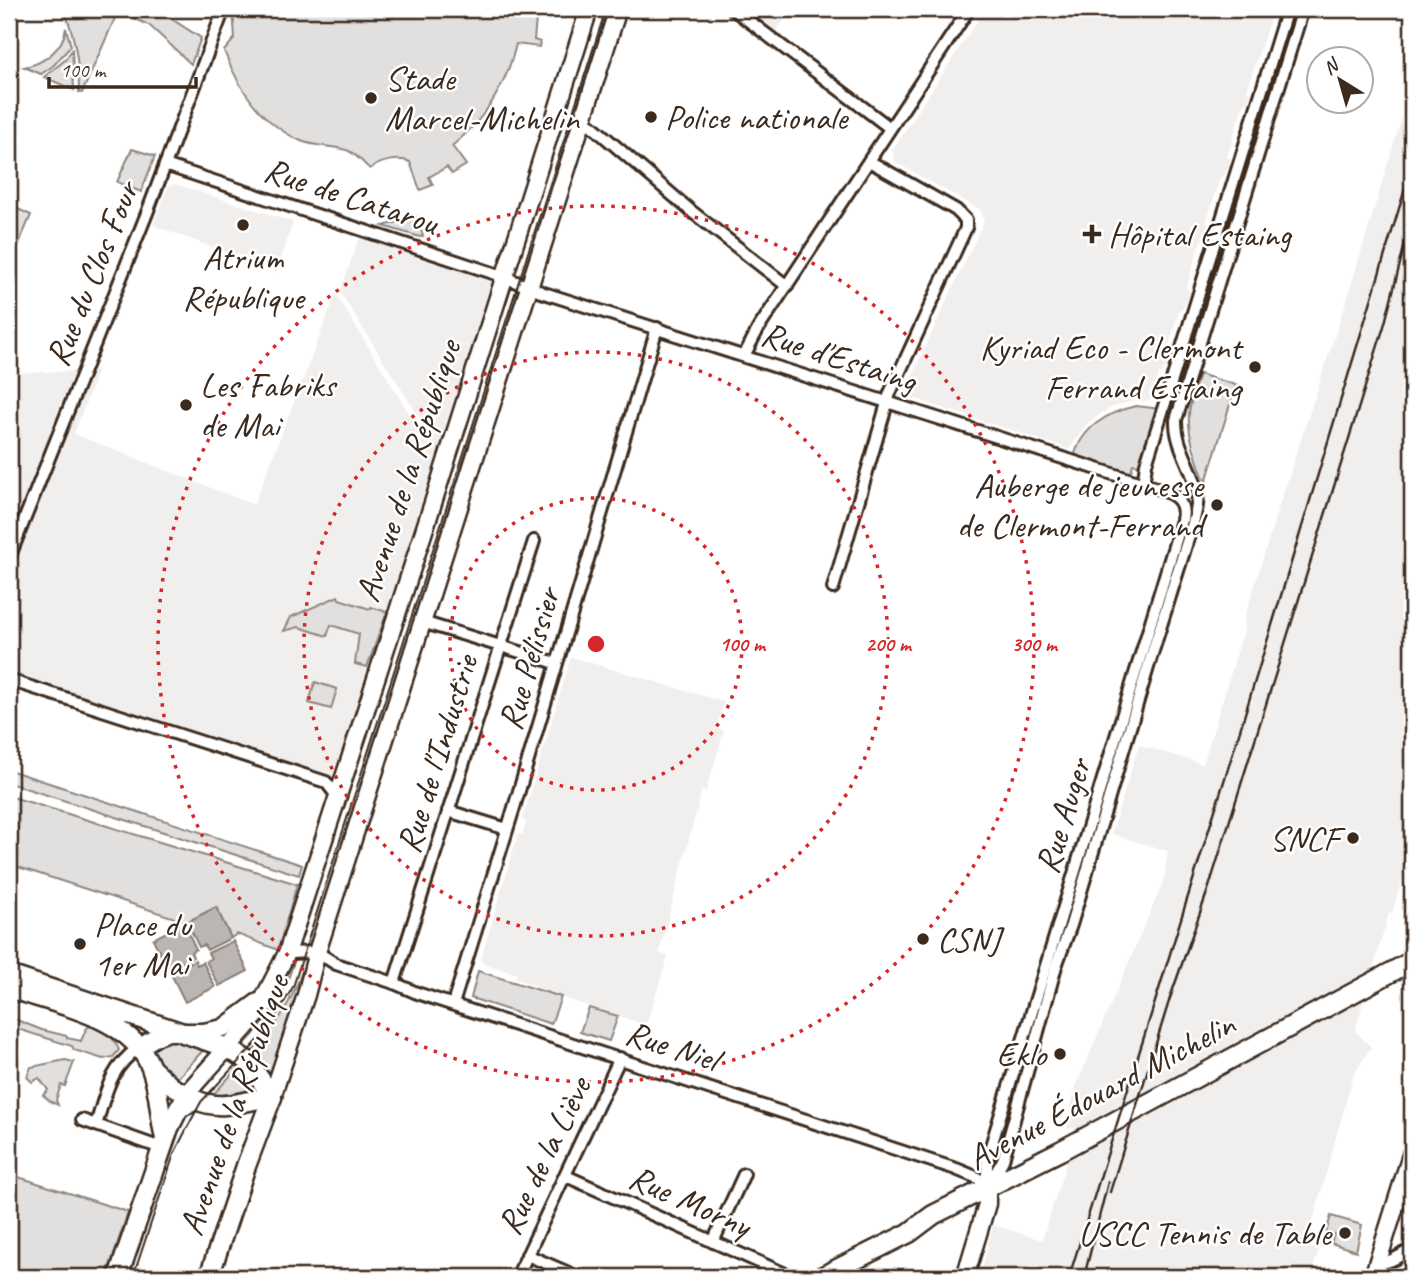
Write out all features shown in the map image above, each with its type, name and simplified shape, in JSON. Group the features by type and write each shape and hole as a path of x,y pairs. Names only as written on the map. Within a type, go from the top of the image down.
{"main road":[{"name":"Avenue de la République","path":"209,1277 306,995 317,952 422,622 518,281 589,9"},
{"name":"Avenue de la République","path":"187,1101 199,1081 263,1008 265,996 286,953 344,772 518,281 581,123 618,9"},
{"name":"Avenue Édouard Michelin","path":"821,1277 909,1233 933,1215 1412,961"},
{"path":"9,975 228,1048 248,1061 272,1097 223,1107 187,1101 150,1066 124,1033 95,1016 9,988"},
{"name":"Avenue de la République","path":"181,1031 217,1030 236,1020 265,996"},
{"path":"138,1048 158,1036 181,1031"},
{"path":"150,1066 157,1088 163,1143"},
{"path":"118,1277 163,1143 187,1101"},
{"path":"1375,1270 1412,1152"},
{"path":"965,1277 987,1204 988,1187"}],"street":[{"name":"Rue du Clos Four","path":"10,550 165,165 224,9"},
{"path":"733,9 890,128"},
{"path":"744,356 969,9"},
{"path":"1143,485 1146,464 1287,9"},
{"path":"988,1187 1003,1160 1056,967 1194,523 1197,490 1179,441 1176,420 1303,9"},
{"path":"581,123 591,125 691,211 787,286"},
{"path":"833,588 888,402 966,228 966,220 956,210 869,161"},
{"name":"Rue de Catarou","path":"165,165 518,281"},
{"name":"Rue d'Estaing","path":"518,281 541,292 1143,485"},
{"name":"Rue Pélissier","path":"453,1004 657,328"},
{"name":"Rue Auger","path":"988,1187 988,1158 1182,520 1183,506 1178,498 1172,493 1143,485"},
{"name":"Rue de l'Industrie","path":"394,983 534,541"},
{"path":"422,622 556,663"},
{"path":"9,680 326,782 337,796"},
{"path":"326,782 344,772"},
{"path":"448,811 508,829"},
{"name":"Rue Niel","path":"317,952 336,964 417,993 956,1169 978,1178 988,1187"},
{"name":"Avenue de la République","path":"286,953 317,952"},
{"path":"312,973 322,966 336,964"},
{"path":"96,1125 119,1063 138,1048"},
{"name":"Rue de la Liève","path":"517,1277 620,1058"},
{"path":"82,1119 163,1143"},
{"path":"713,1242 744,1174"},
{"name":"Rue Morny","path":"566,1176 792,1277"},
{"path":"1375,1270 1383,1263 1412,1249"},
{"path":"527,1255 578,1277"}],"shaded area":[{"path":"70,9 119,9 82,93 79,92 76,53 66,15"},
{"path":"119,9 156,9 201,38 191,64 149,25"},
{"name":"Stade Marcel-Michelin","path":"233,9 536,9 542,13 536,19 534,40 540,42 539,47 516,44 507,74 493,100 475,124 452,146 466,165 452,174 447,167 429,177 433,185 420,190 410,162 390,161 370,169 349,151 301,141 287,134 263,115 244,91 224,51 235,38"},
{"path":"742,9 793,9 774,33"},
{"name":"Hôpital Estaing","path":"985,9 1273,9 1247,91 1252,94 1241,111 1227,157 1232,160 1223,177 1220,177 1206,223 1212,226 1200,243 1186,289 1191,292 1182,309 1180,308 1166,355 1171,358 1161,375 1159,374 1153,400 1128,402 1108,409 1088,423 1069,449 903,395 984,221 981,210 895,162 892,151"},
{"path":"66,28 71,46 53,66 41,74 24,67 38,63 51,54 61,43"},
{"path":"72,50 74,90 44,77 65,60"},
{"path":"1278,59 1282,60 1248,169 1246,168"},
{"path":"1412,83 1412,846 1392,913 1389,913 1355,1031 1371,1047 1353,1076 1306,1246 1319,1251 1309,1277 980,1277 993,1225 1042,1240 1077,1128 1067,1129 1076,1086 1164,880 1168,851 1111,834 1139,745 1203,764 1278,509 1348,296"},
{"path":"132,149 155,156 141,192 117,182"},
{"path":"175,184 293,222 277,272 153,225 168,187"},
{"path":"9,205 31,215 9,267"},
{"path":"417,217 423,236 420,237 383,226"},
{"path":"362,230 498,275 342,781 9,680 9,369 21,373 98,370 74,434 254,505 336,294 418,428 446,436 426,428 340,292"},
{"path":"1199,374 1236,385 1206,482 1192,444 1189,423 1190,406"},
{"path":"1136,406 1162,409 1145,462 1141,461 1140,465 1133,464 1130,475 1074,457 1083,437 1098,422 1116,412"},
{"path":"338,596 339,599 387,612 367,667 355,664 359,634 331,625 327,636 299,627 284,631 291,617"},
{"path":"571,657 724,702 716,728 724,731 706,791 702,790 659,953 668,956 646,1025 561,997 516,978 517,974 480,962 518,834 522,835 526,822 522,820"},
{"path":"315,682 337,689 331,709 309,703"},
{"path":"9,770 302,865 299,875 9,783"},
{"path":"9,796 297,884 278,950 237,934 231,938 216,907 187,922 9,864"},
{"path":"216,907 231,938 207,950 204,945 199,947 187,922"},
{"path":"184,923 196,949 191,952 193,957 168,969 153,939"},
{"path":"233,941 248,971 219,986 206,961 211,958 208,953"},
{"path":"307,957 311,957 270,1075 266,1076 251,1053 285,1009"},
{"path":"295,959 274,1006 242,1047 236,1043 290,961"},
{"path":"195,960 197,965 203,962 215,987 185,1002 170,972"},
{"path":"478,971 561,997 551,1024 471,998"},
{"path":"589,1008 618,1016 609,1041 580,1032"},
{"path":"9,1017 81,1041 86,1029 91,1025 108,1034 119,1050 113,1057 103,1059 14,1028"},
{"path":"166,1037 207,1046 173,1083 150,1048"},
{"path":"65,1060 74,1062 65,1086 61,1085 56,1100 58,1105 43,1095 48,1090 39,1078 32,1082 27,1077 31,1067"},
{"path":"242,1063 252,1078 252,1086 235,1099 210,1098"},
{"path":"9,1174 128,1212 106,1277 9,1277"},
{"name":"USCC Tennis de Table","path":"1331,1216 1362,1225 1356,1251 1331,1243 1334,1234 1326,1232"}],"tram line":[{"path":"133,1277 174,1154 201,1102 268,1030 293,987 606,9"}],"railway":[{"path":"1069,1277 1412,166"},
{"path":"1110,1192 1170,998 1209,887 1385,323 1412,216"},
{"path":"1084,1277 1108,1182"}],"place":[{"name":"Stade Marcel-Michelin","path":"371,98"},
{"name":"Police nationale","path":"651,117"},
{"name":"Atrium République","path":"243,225"},
{"name":"Hôpital Estaing","path":"1092,234"},
{"name":"Kyriad Eco - Clermont Ferrand Estaing","path":"1255,367"},
{"name":"Les Fabriks de Mai","path":"186,405"},
{"name":"Auberge de jeunesse de Clermont-Ferrand","path":"1217,505"},
{"name":"SNCF","path":"1353,838"},
{"name":"CSNJ","path":"923,939"},
{"name":"Place du 1er Mai","path":"80,944"},
{"name":"Eklo","path":"1060,1054"},
{"name":"USCC Tennis de Table","path":"1345,1233"}]}
